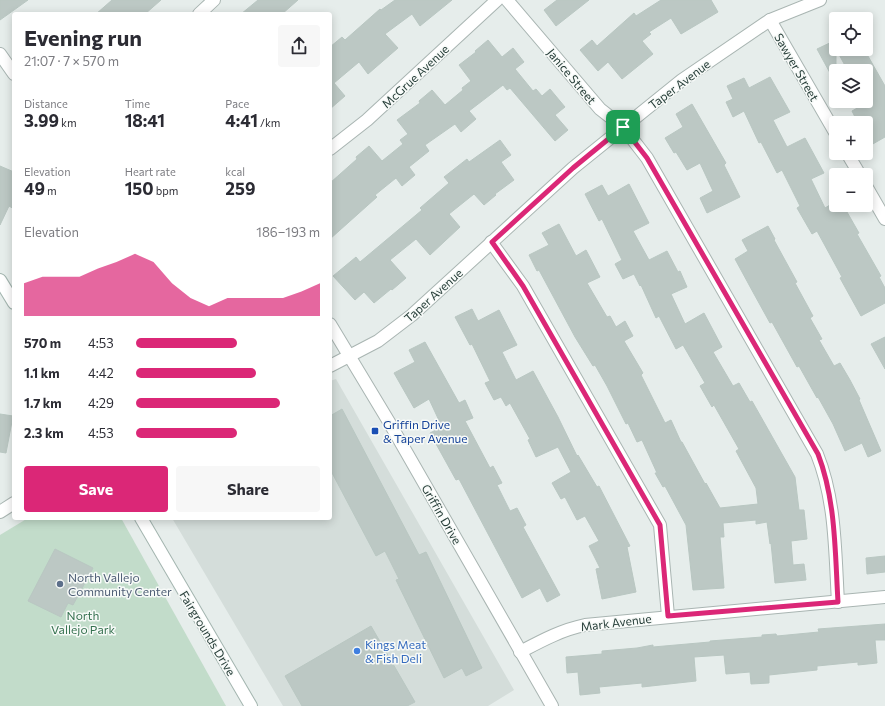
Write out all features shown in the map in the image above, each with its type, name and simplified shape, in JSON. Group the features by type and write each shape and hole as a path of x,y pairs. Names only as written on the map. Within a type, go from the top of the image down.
{"street":[{"path":"201,12 214,0"},
{"name":"McGrue Avenue","path":"332,147 367,120 497,0"},
{"name":"Janice Street","path":"507,0 600,109 623,127 647,158 818,454 828,485 832,511 838,602"},
{"name":"Taper Avenue","path":"332,365 348,355 378,341 412,315 573,168 682,80 770,20 820,0"},
{"name":"Sawyer Street","path":"770,20 829,122"},
{"path":"0,54 12,71"},
{"path":"873,198 885,219"},
{"path":"492,242 523,286 660,525 668,616"},
{"path":"0,280 12,300"},
{"name":"Griffin Drive","path":"332,327 389,422 552,706"},
{"path":"0,512 12,504"},
{"name":"Fairgrounds Drive","path":"142,520 252,706"},
{"name":"Mark Avenue","path":"520,652 550,636 570,628 585,625 668,616 885,598"}],"shaded area":[{"path":"336,379 514,690 488,706 283,706 173,520 332,520 332,380"}],"green space":[{"name":"North Vallejo Park","path":"25,520 122,520 226,706 0,706 0,535"}],"building":[{"path":"0,0 28,0 0,20"},
{"path":"112,0 161,0 147,12 98,12"},
{"path":"258,0 298,0 284,12 243,12"},
{"path":"395,0 452,0 420,26 412,14 385,34 398,48 368,74 359,62 334,83 345,96 332,107 332,45 342,37 345,40 380,9 381,10"},
{"path":"557,0 589,0 556,26 544,10"},
{"path":"661,0 711,0 718,12 681,34 671,18 649,32 651,34 642,41 653,54 622,79 608,62 598,71 580,50 592,40 597,46 634,13 636,16"},
{"path":"488,40 502,57 513,48 524,62 515,69 533,91 536,89 542,96 550,89 565,107 555,115 568,130 555,141 510,88 507,90 503,85 469,111 476,119 461,132 455,124 425,145 429,151 409,167 415,175 402,186 396,178 375,195 377,197 332,237 332,181 369,146 382,161 403,144 400,140 408,134 397,120 420,103 419,101 432,90 445,105 463,90 462,88 471,81 459,65 476,52 475,51"},
{"path":"829,43 829,56 836,56 836,64 829,64 829,71 817,49"},
{"path":"840,56 868,56 873,64 844,64"},
{"path":"873,65 885,86 885,137 873,144 873,116 854,116 852,111 857,108 873,108"},
{"path":"770,77 790,112 773,120 787,147 805,138 824,173 811,179 825,208 829,206 829,212 847,212 859,233 857,234 881,276 879,277 885,288 885,303 861,316 817,231 812,234 797,208 800,206 782,170 777,173 761,142 759,143 744,111 733,117 726,102 733,99 727,86 744,78 749,88"},
{"path":"692,104 726,163 724,165 740,197 707,213 700,198 713,191 700,163 687,170 665,138 683,127 676,114"},
{"path":"500,140 511,155 501,162 514,180 495,194 496,195 484,205 474,194 449,214 460,227 430,255 416,239 390,260 406,278 392,290 391,289 374,303 364,292 355,300 333,276 356,257 360,262 422,210 420,208 449,183 444,177 467,159 469,162"},
{"path":"0,166 12,171 12,208 9,206 0,225"},
{"path":"629,184 649,223 633,231 649,260 667,251 678,272 680,271 687,287 671,294 685,324 704,313 722,347 713,352 733,386 739,383 750,402 752,401 795,477 799,510 804,510 807,539 791,541 793,565 804,564 806,580 775,583 771,543 770,544 767,522 756,524 756,520 723,523 724,537 720,537 724,588 693,590 686,525 665,486 663,487 655,473 657,473 642,440 637,442 628,423 626,424 595,365 593,366 575,337 539,270 537,271 529,255 549,245 542,233 559,224 576,256 586,250 600,277 587,283 607,317 610,316 616,327 625,321 633,336 624,341 643,373 641,375 665,423 671,420 681,442 720,508 758,504 756,488 736,451 739,449 714,405 712,407 700,386 705,383 683,345 676,349 659,316 656,318 641,285 640,286 634,274 623,279 615,264 622,260 602,219 599,221 585,194 602,185 608,196"},
{"path":"768,226 797,282 795,283 813,316 810,318 822,339 819,340 834,366 840,363 850,380 860,399 859,400 881,451 868,457 862,443 845,451 833,424 818,397 817,398 799,366 797,367 772,322 770,323 735,259 748,251 742,240"},
{"path":"472,309 478,321 499,310 517,345 502,352 516,380 533,371 577,456 578,455 597,487 599,486 630,546 627,547 636,592 602,599 596,569 600,568 589,546 599,541 585,516 577,520 565,497 561,499 552,483 571,472 558,447 536,457 528,440 530,439 510,403 506,406 501,397 494,400 485,383 490,381 472,344 470,345 455,317"},
{"path":"885,337 885,369 871,344"},
{"path":"425,342 459,403 465,400 473,418 465,421 490,468 493,466 502,483 497,485 510,511 517,508 526,525 523,527 560,595 547,602 540,588 522,598 459,479 456,480 430,433 442,427 429,399 414,408 394,373 415,362 409,350"},
{"path":"342,409 419,555 426,552 482,668 466,676 462,668 444,678 396,580 399,579 385,551 376,556 332,473 332,415"},
{"path":"0,414 12,416 6,453 0,452"},
{"name":"North Vallejo Community Center","path":"55,549 93,568 73,605 68,603 61,617 28,601"},
{"path":"885,556 885,572 867,574 866,558"},
{"path":"885,624 885,640 875,640 877,663 858,665 858,662 817,666 817,670 769,675 769,683 751,684 750,672 726,674 724,655 694,657 696,681 642,687 642,683 599,687 600,693 580,695 578,672 567,673 566,657 602,654 602,651 653,645 653,647 762,637 762,635 776,634 777,636 819,632 818,629"},
{"name":"Kings Meat & Fish Deli","path":"371,626 415,702 407,706 302,706 285,676"}],"place":[{"name":"Griffin Drive & Taper Avenue","path":"375,431"},
{"name":"North Vallejo Community Center","path":"60,584"},
{"name":"Kings Meat & Fish Deli","path":"357,651"}],"route":[{"path":"623,127 647,158 818,454 828,485 832,511 838,602 668,616 660,525 523,286 492,242 573,168 623,127"}]}
